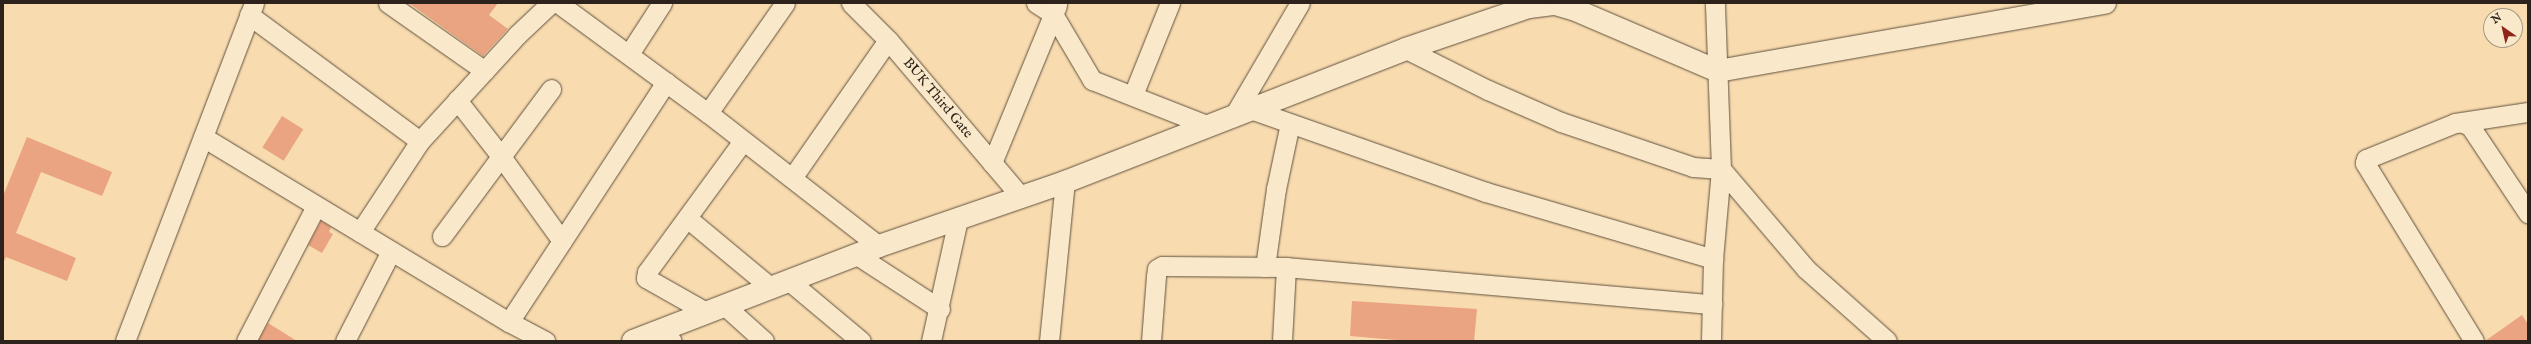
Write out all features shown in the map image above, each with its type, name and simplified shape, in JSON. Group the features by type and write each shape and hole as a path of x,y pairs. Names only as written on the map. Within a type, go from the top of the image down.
{"street":[{"path":"388,3 485,71"},
{"path":"360,232 420,141 457,100 551,3"},
{"path":"558,3 708,113 878,246"},
{"path":"629,54 662,3"},
{"path":"708,113 785,3"},
{"name":"BUK Third Gate","path":"851,3 888,40 1021,197"},
{"path":"1036,3 1056,8 1092,80 1209,126"},
{"path":"1133,95 1170,3"},
{"path":"1243,114 1300,3"},
{"path":"1711,341 1713,259 1721,169 1715,3"},
{"path":"633,341 666,336 715,308 878,246 1065,182 1243,114 1406,49 1528,5 1555,4 1573,9 1718,71 2105,3"},
{"path":"992,163 1056,8"},
{"path":"125,341 251,9 420,141"},
{"path":"792,178 888,40"},
{"path":"1406,49 1488,90 1561,122 1693,167 1721,169 1806,269 1887,341"},
{"path":"509,322 666,82"},
{"path":"442,236 500,155 551,89"},
{"path":"457,100 500,155 562,241"},
{"path":"2463,123 2528,112"},
{"path":"1243,114 1290,123 1486,192 1713,259"},
{"path":"2474,341 2365,163 2368,157 2455,122 2463,123 2470,126 2528,213"},
{"path":"1265,267 1276,189 1290,123"},
{"path":"203,137 509,322 545,341"},
{"path":"743,141 647,272 646,278 715,308 764,341"},
{"path":"1049,341 1065,182"},
{"path":"246,341 316,206"},
{"path":"687,218 861,341"},
{"path":"931,341 940,309 958,219"},
{"path":"345,341 391,251"},
{"path":"857,255 940,309"},
{"path":"1151,341 1156,276 1158,269 1162,266 1286,267 1712,304"},
{"path":"1282,341 1286,267"}],"building":[{"path":"409,3 498,3 489,15 508,29 483,56"},
{"path":"282,116 303,129 284,161 262,147"},
{"path":"27,137 112,172 102,196 41,172 16,233 76,258 67,281 6,257 3,263 3,196"},
{"path":"321,221 331,227 329,232 333,234 322,253 308,245"},
{"path":"1352,301 1477,309 1474,341 1408,341 1350,336"},
{"path":"2522,315 2528,324 2528,341 2485,341"},
{"path":"268,323 297,341 258,341"}]}
